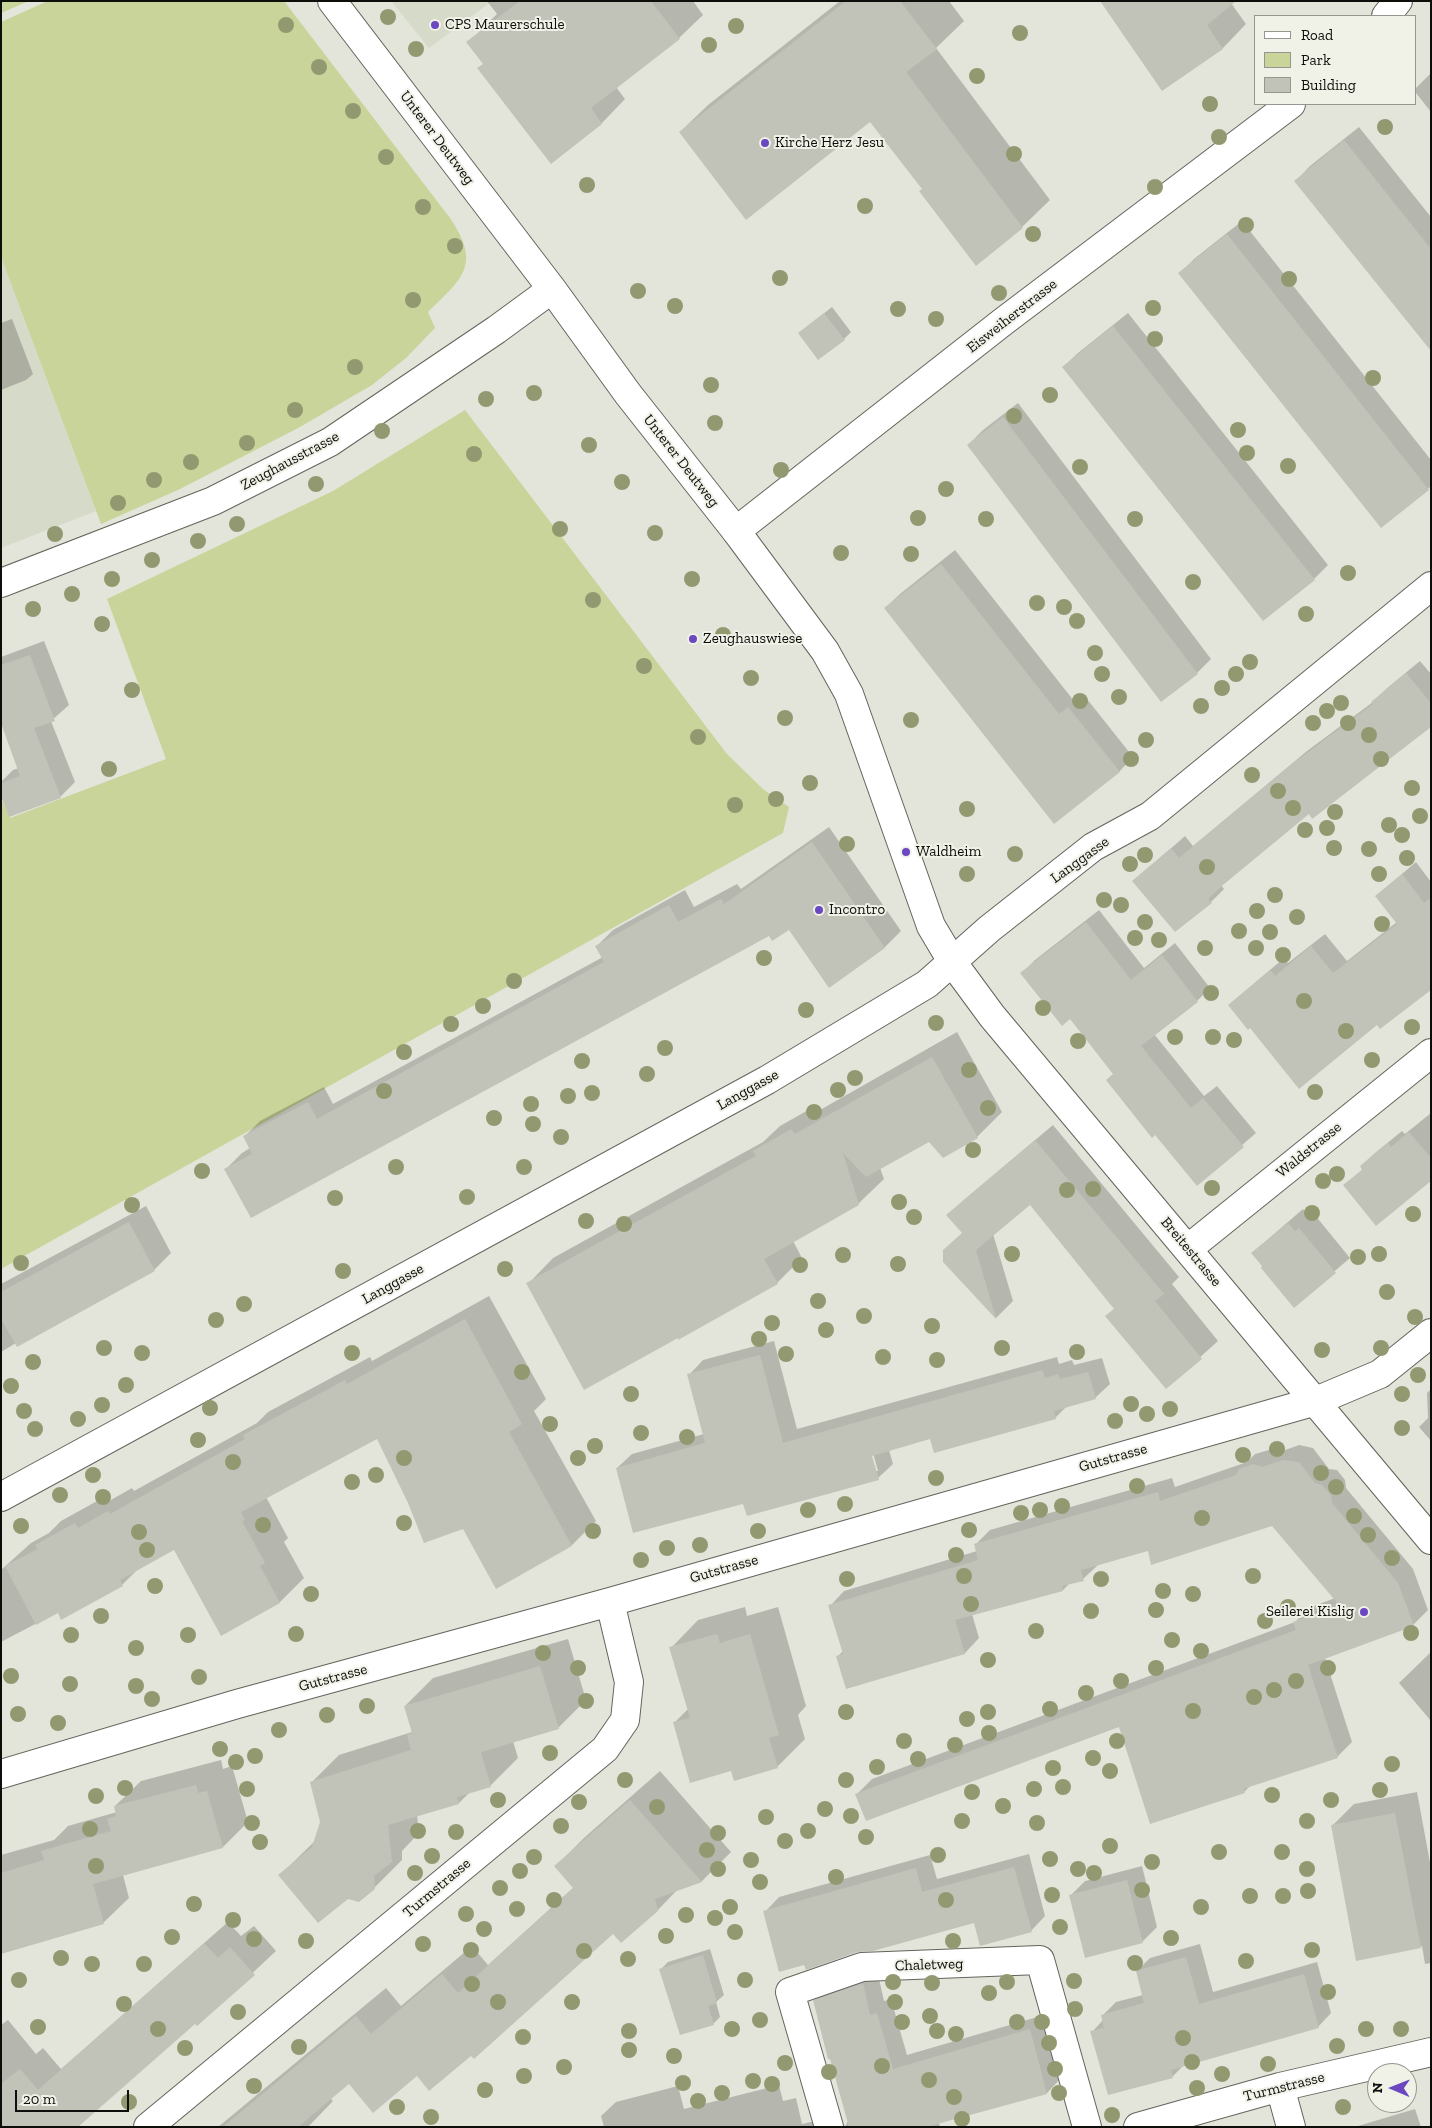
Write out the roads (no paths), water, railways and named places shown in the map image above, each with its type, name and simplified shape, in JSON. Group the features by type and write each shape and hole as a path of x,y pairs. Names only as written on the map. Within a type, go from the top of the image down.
{"street":[{"name":"Unterer Deutweg","path":"332,1 552,290 628,394 736,531 825,652 849,694 931,926 953,963"},
{"path":"1387,15 1398,1"},
{"name":"Eisweiherstrasse","path":"736,531 1004,321 1290,105"},
{"name":"Zeughausstrasse","path":"1,583 213,501 330,442 552,290"},
{"name":"Langgasse","path":"1,1497 768,1080 928,984 989,929 1093,847 1150,816 1431,586"},
{"name":"Breitestrasse","path":"953,963 992,1016 1431,1540"},
{"name":"Waldstrasse","path":"1188,1248 1431,1053"},
{"name":"Gutstrasse","path":"1,1774 237,1704 610,1602 1316,1401 1380,1374 1431,1332"},
{"name":"Turmstrasse","path":"148,2127 604,1749 625,1720 629,1682 610,1602"},
{"name":"Chaletweg","path":"829,2127 790,1992 862,1968 1040,1960 1087,2127"},
{"name":"Turmstrasse","path":"1138,2127 1280,2087 1431,2052"},
{"path":"1280,2087 1291,2127"}],"place":[{"name":"CPS Maurerschule","path":"435,25"},
{"name":"Kirche Herz Jesu","path":"765,143"},
{"name":"Zeughauswiese","path":"693,639"},
{"name":"Waldheim","path":"906,852"},
{"name":"Incontro","path":"819,910"},
{"name":"Seilerei Kislig","path":"1364,1612"}]}
